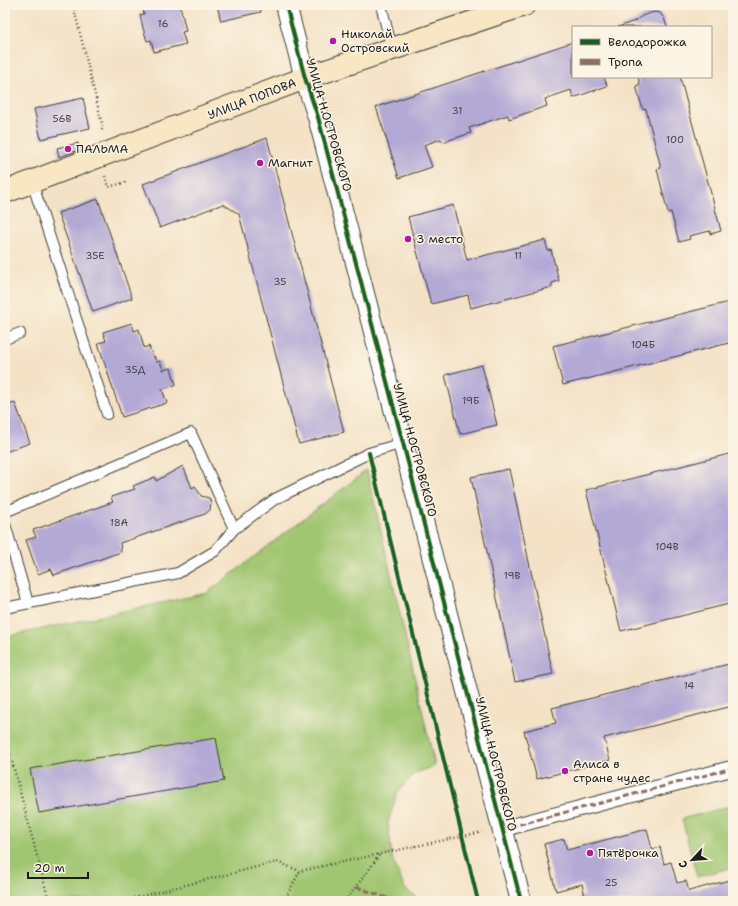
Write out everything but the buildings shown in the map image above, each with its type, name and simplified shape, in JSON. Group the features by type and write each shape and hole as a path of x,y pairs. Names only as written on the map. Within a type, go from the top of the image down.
{"main road":[{"name":"УЛИЦА ПОПОВА","path":"5,192 305,78 524,5"}],"street":[{"name":"УЛИЦА Н.ОСТРОВСКОГО","path":"286,5 305,78 318,117 521,901"},
{"path":"502,829 733,768"}],"lane":[{"path":"381,5 392,48"},
{"path":"32,182 107,414"},
{"path":"5,339 20,334"},
{"path":"5,512 191,432 234,529"},
{"path":"5,608 178,573 215,551 234,529 275,499 369,453 403,443"},
{"path":"5,524 28,603"}],"path":[{"path":"73,5 103,127 99,138 92,143 109,187 126,182"},
{"path":"369,453 478,901"},
{"path":"5,735 49,901"},
{"path":"122,901 277,862 300,871 462,836 502,829"},
{"path":"345,901 380,854"},
{"path":"284,901 300,871"}],"green space":[{"path":"367,470 435,766 415,773 397,793 388,823 392,858 405,889 421,901 5,901 5,637 207,593"},
{"path":"733,805 733,867 697,877 682,819"}],"marked path":[{"path":"502,829 733,768"},
{"path":"356,887 396,901"}],"cycle path":[{"path":"286,5 305,78 318,117 521,901"},
{"path":"369,453 478,901"}],"place":[{"name":"Николай Островский","path":"333,41"},
{"name":"ПАЛЬМА","path":"68,149"},
{"name":"Магнит","path":"260,163"},
{"name":"3 место","path":"408,239"},
{"name":"Алиса в стране чудес","path":"565,771"},
{"name":"Пятёрочка","path":"590,853"}]}
